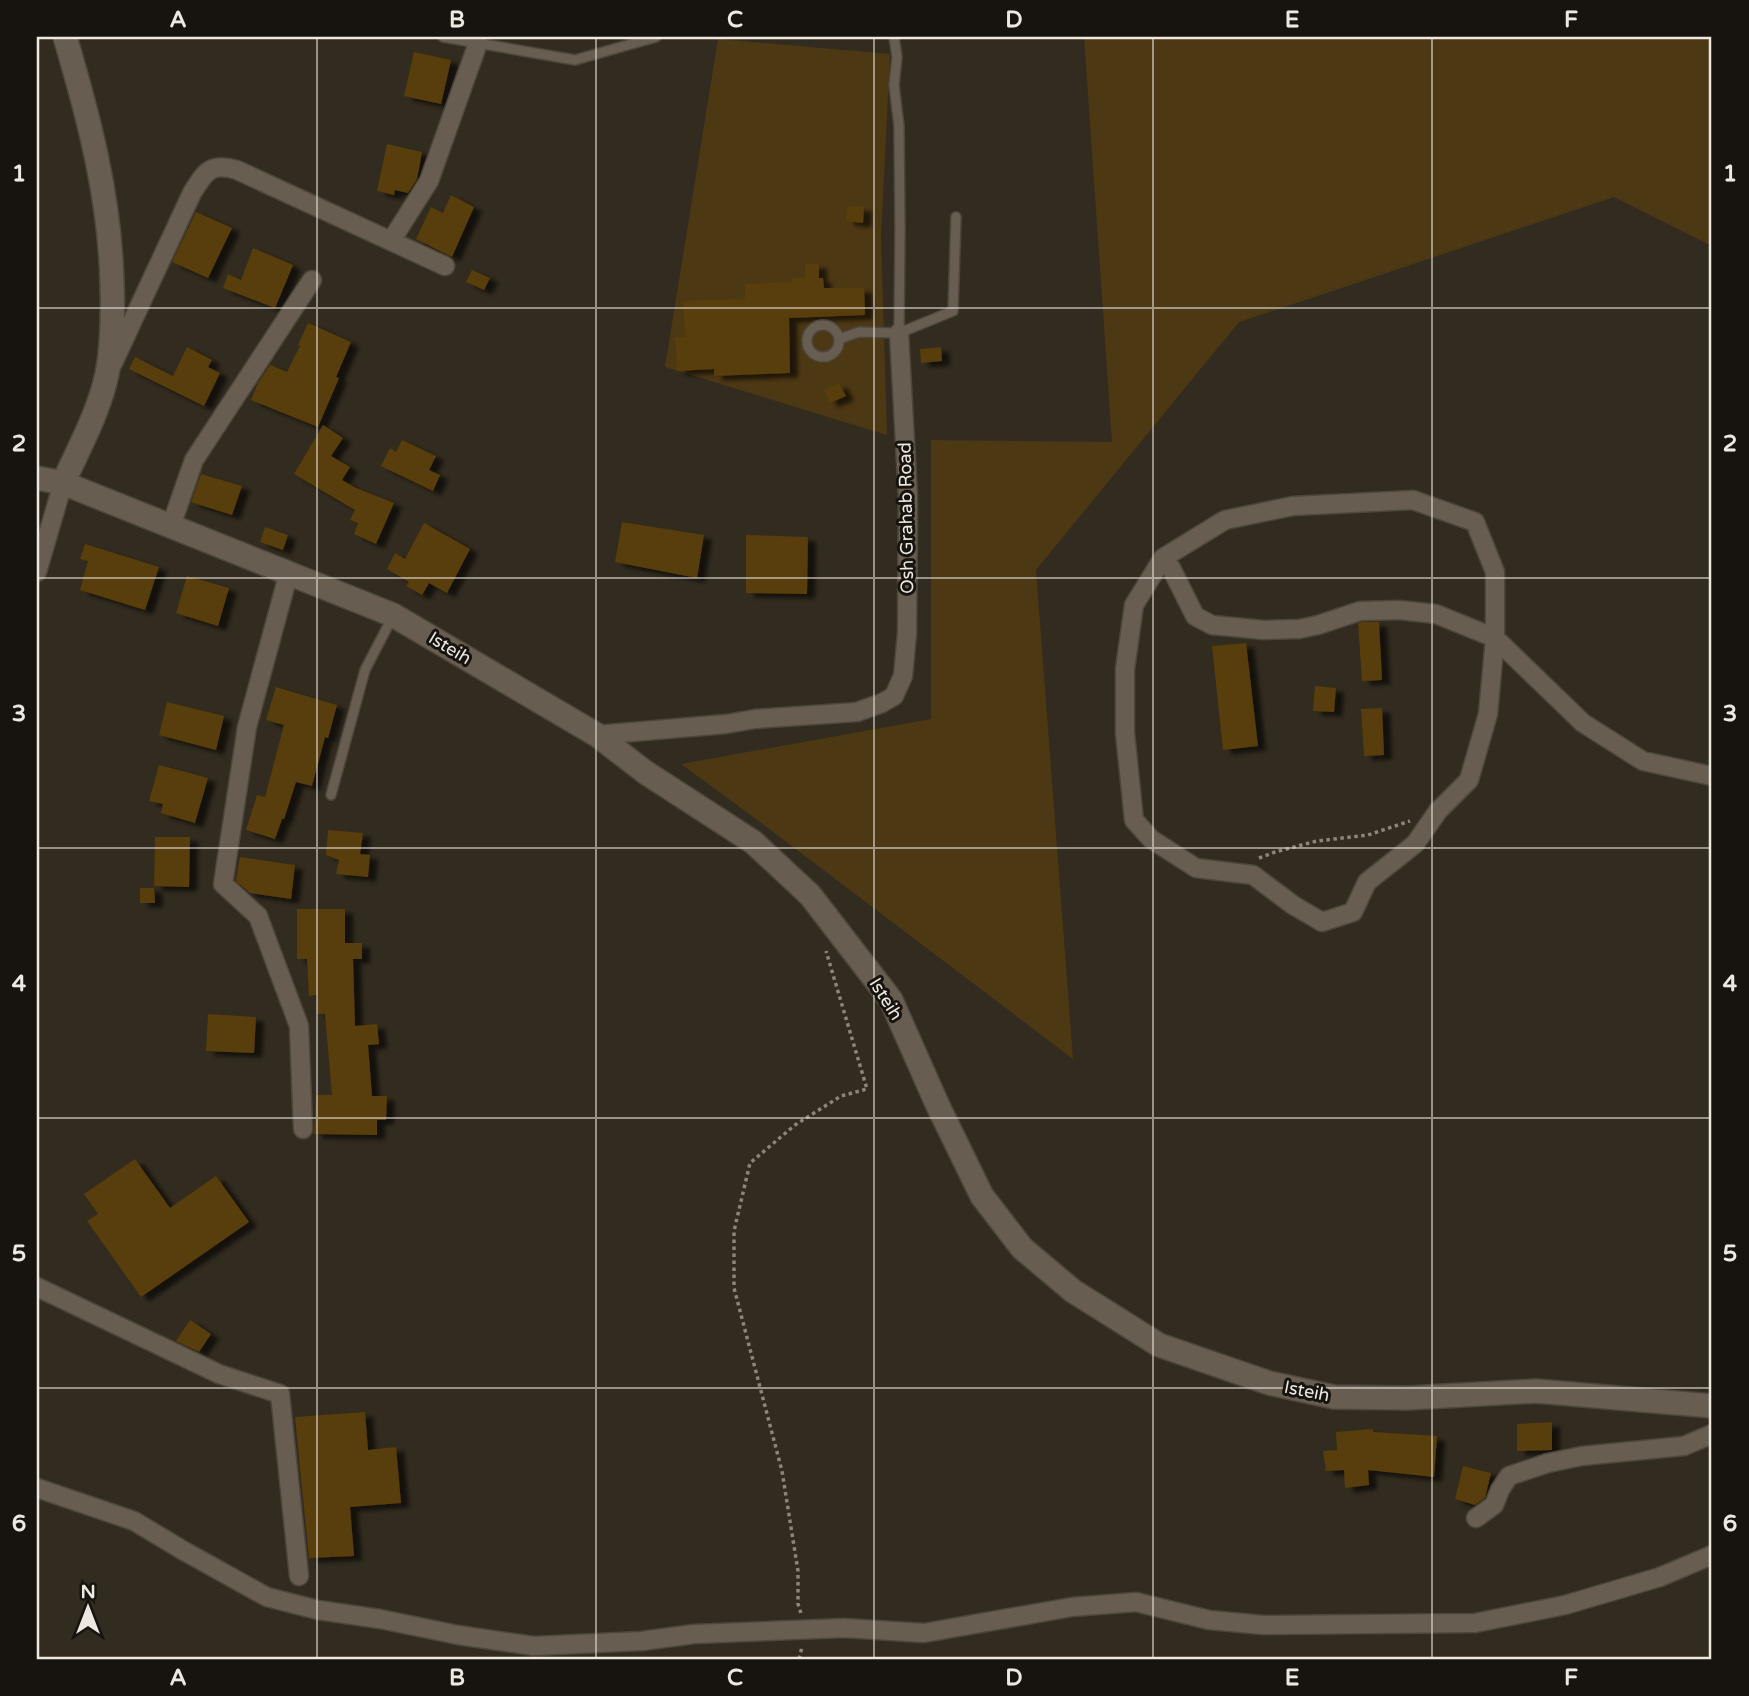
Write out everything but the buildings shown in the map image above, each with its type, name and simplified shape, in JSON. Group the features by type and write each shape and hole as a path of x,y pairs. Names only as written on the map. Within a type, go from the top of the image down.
{"street":[{"path":"65,37 86,106 102,180 111,254 114,329 107,375"},
{"path":"391,241 429,181 478,43"},
{"path":"37,572 63,482 92,421 107,375 192,193 208,171 224,166 237,170 445,265"},
{"path":"171,526 194,460 312,279"},
{"name":"Osh Grahab Road","path":"597,735 857,712 881,704 894,696 904,676 908,606 908,497 899,333"},
{"name":"Isteih","path":"37,478 63,482 393,615 597,735 645,772 753,842 810,895 891,1000 938,1107 982,1196 1022,1248 1073,1291 1159,1345 1269,1383 1334,1397 1408,1398 1536,1391 1712,1406"},
{"path":"1413,500 1475,522 1495,572 1495,638 1488,714 1469,780 1438,811 1415,844 1367,882 1353,912 1322,922 1293,905 1253,874 1196,868 1151,839 1134,820 1125,733 1125,669 1134,605 1163,558 1225,520 1293,506 1413,500"},
{"path":"1163,558 1171,568 1195,616 1212,625 1264,630 1298,629 1360,611 1399,610 1436,614 1495,638 1583,723 1643,761 1712,776"},
{"path":"289,572 247,727 223,884 258,916 299,1026 303,1129"},
{"path":"37,1286 219,1374 280,1394 299,1576"},
{"path":"1476,1518 1494,1505 1509,1476 1582,1455 1684,1446 1712,1434"},
{"path":"37,1488 134,1521 267,1597 318,1610 534,1646 642,1641 694,1634 844,1628 924,1633 1072,1607 1136,1602 1209,1620 1263,1625 1475,1623 1565,1605 1660,1577 1712,1555"}],"lane":[{"path":"443,37 575,60 656,37"},
{"name":"Osh Grahab Road","path":"894,37 897,57 894,85 899,126 899,333"},
{"path":"839,340 859,332 899,333 953,311 957,217"},
{"path":"331,795 365,670 393,615"}],"path":[{"path":"1254,860 1317,841 1368,835 1438,811"},
{"path":"799,1659 807,1630 798,1604 798,1571 782,1471 734,1288 734,1231 750,1163 795,1125 841,1096 867,1089 825,947"}],"shaded area":[{"path":"1084,37 1712,37 1712,246 1614,197 1239,322 1036,570 1073,1059 681,764 931,719 931,440 1112,442"},
{"path":"718,39 890,54 881,238 887,435 665,367"}]}
